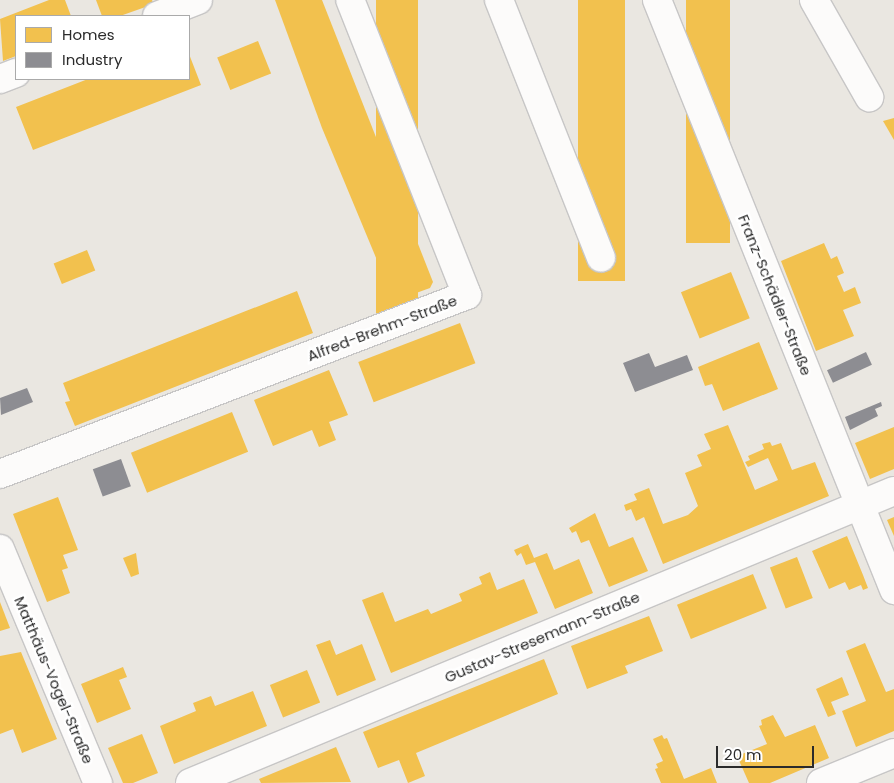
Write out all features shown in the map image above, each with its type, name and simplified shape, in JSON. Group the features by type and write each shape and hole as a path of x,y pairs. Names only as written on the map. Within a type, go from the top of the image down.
{"street":[{"path":"160,15 198,0"},
{"name":"Alfred-Brehm-Straße","path":"0,474 467,295 350,0"},
{"path":"499,0 601,258"},
{"name":"Franz-Schädler-Straße","path":"657,0 858,505 894,590"},
{"path":"814,0 869,98"},
{"path":"0,79 15,73"},
{"name":"Gustav-Stresemann-Straße","path":"190,783 894,490"},
{"name":"Matthäus-Vogel-Straße","path":"2,562 98,783"},
{"path":"821,783 894,752"}],"building: Homes":[{"path":"49,0 65,0 71,15 15,15 15,56 3,61 0,19"},
{"path":"96,0 152,0 154,4 123,15 102,15"},
{"path":"275,0 322,0 433,282 430,288 394,301 322,128"},
{"path":"376,0 418,0 418,326 376,326"},
{"path":"578,0 625,0 625,281 578,281"},
{"path":"686,0 730,0 730,243 686,243"},
{"path":"258,41 271,73 230,90 217,57"},
{"path":"190,57 201,85 33,150 16,107 85,80 190,80"},
{"path":"894,118 894,140 883,121"},
{"path":"824,243 831,259 837,256 844,273 837,276 844,292 855,287 861,303 843,310 854,336 816,351 781,261"},
{"path":"87,250 95,270 62,284 54,263"},
{"path":"731,272 750,318 700,339 681,292"},
{"path":"297,291 313,333 75,426 65,402 70,401 63,383"},
{"path":"460,323 475,363 374,402 358,362"},
{"path":"759,342 778,389 723,411 712,384 705,386 698,367"},
{"path":"329,370 348,415 329,422 336,440 319,447 312,430 273,446 254,400"},
{"path":"232,412 248,452 147,493 131,453"},
{"path":"728,425 755,490 778,480 768,458 748,467 745,462 750,460 748,456 764,449 762,444 770,442 772,446 781,443 792,470 815,462 829,496 663,564 644,517 636,521 631,509 626,511 624,505 637,500 634,494 649,488 663,524 688,515 698,506 685,473 702,466 697,455 711,449 704,434"},
{"path":"894,427 894,469 870,479 855,443"},
{"path":"58,497 78,550 63,555 68,568 62,570 70,593 47,602 13,514"},
{"path":"595,513 609,547 633,537 648,571 609,587 589,540 581,543 576,531 572,533 569,528"},
{"path":"894,517 894,536 887,520"},
{"path":"847,536 868,588 863,590 861,585 849,590 845,582 829,589 812,551"},
{"path":"528,544 534,558 547,553 554,570 579,559 593,593 555,609 535,562 526,565 521,553 517,556 514,550"},
{"path":"136,553 139,574 131,577 123,558"},
{"path":"797,557 813,598 786,608 770,567"},
{"path":"490,572 497,590 524,579 538,613 391,673 362,600 383,592 395,622 428,609 431,614 462,601 459,594 482,584 479,577"},
{"path":"753,574 767,608 691,639 677,605"},
{"path":"0,602 10,628 0,631"},
{"path":"649,616 663,651 625,666 628,673 587,689 571,646"},
{"path":"330,640 336,655 362,644 376,680 337,696 316,645"},
{"path":"865,643 886,692 894,689 894,731 856,747 842,711 866,701 846,651"},
{"path":"21,652 57,739 22,753 13,729 0,734 0,656"},
{"path":"544,659 558,694 416,753 425,776 408,783 399,760 378,768 363,732"},
{"path":"123,667 127,677 119,680 131,709 97,723 81,684"},
{"path":"307,670 320,702 283,717 270,685"},
{"path":"842,677 849,695 831,702 836,714 828,717 816,689"},
{"path":"253,691 267,726 174,764 160,726 196,711 193,703 211,696 215,706"},
{"path":"773,715 785,737 815,725 829,758 770,783 749,783 737,756 767,744 759,726 762,725 761,720"},
{"path":"142,734 158,773 133,783 123,783 108,748"},
{"path":"662,735 664,739 667,738 684,779 711,768 717,783 661,783 655,769 658,768 656,764 663,761 653,739"},
{"path":"336,747 351,782 261,783 259,779"}],"building: Industry":[{"path":"866,352 872,365 833,383 827,370"},
{"path":"649,353 655,367 687,355 693,370 635,392 623,363"},
{"path":"27,388 33,402 1,415 0,398"},
{"path":"881,402 882,406 875,409 878,416 850,430 845,417"},
{"path":"121,459 131,486 103,497 93,469"}]}
